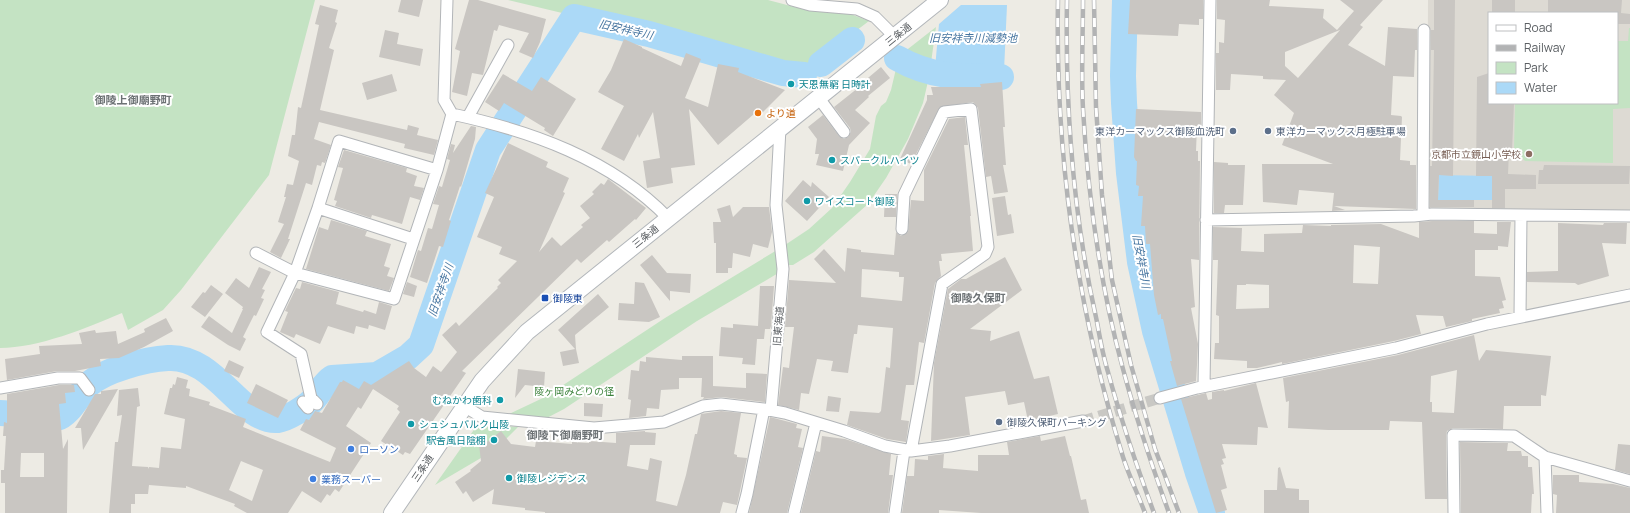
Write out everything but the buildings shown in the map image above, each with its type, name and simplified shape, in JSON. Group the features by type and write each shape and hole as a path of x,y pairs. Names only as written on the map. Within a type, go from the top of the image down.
{"main road":[{"name":"三条通","path":"392,513 482,381 527,332 818,97 895,37 939,0"}],"street":[{"path":"256,253 295,273 394,299 437,170 452,114 444,100 447,0"},
{"path":"792,0 810,5 857,8 875,17 895,37"},
{"path":"1204,386 1210,0"},
{"path":"1423,215 1424,30"},
{"path":"468,117 508,45"},
{"path":"818,97 844,132"},
{"path":"895,513 942,284 985,254 988,247 971,109 944,112 904,195 902,229"},
{"path":"452,114 496,124 537,136 593,161 652,201 668,218"},
{"name":"旧東海道","path":"742,513 768,409 783,269 776,205 780,128"},
{"path":"310,403 300,354 267,332 295,273 318,208 339,141 437,170"},
{"path":"318,208 413,239"},
{"path":"1206,220 1432,214 1630,216"},
{"path":"1520,317 1521,215"},
{"path":"1169,395 1204,386 1396,348 1487,324 1630,294"},
{"path":"0,388 58,378 80,378 87,388"},
{"path":"464,406 482,417 594,428 664,422 703,406 721,404 768,409 907,451 950,446 1083,421"},
{"path":"794,513 816,423"},
{"path":"1454,513 1453,435 1514,436 1545,457 1630,481"},
{"path":"1545,457 1547,513"}],"shaded area":[{"name":"京都市立鏡山小学校","path":"1428,0 1630,0 1630,213 1432,210 1427,206"}],"green space":[{"path":"0,0 315,0 269,175 181,290 163,310 128,330 122,313 78,331 46,341 30,345 0,348"},
{"path":"508,0 768,0 806,10 845,12 869,21 803,71"},
{"path":"936,27 929,77 923,103 908,139 886,178 868,204 814,252 793,265 789,265 785,245 809,229 832,208 870,149 876,116 881,106 886,102 891,90 899,56"},
{"path":"1630,28 1630,108 1613,109 1613,163 1525,161 1514,150 1515,104 1618,104 1618,41 1628,41"},
{"name":"陵ヶ岡みどりの径","path":"777,250 780,272 697,321 564,409 541,421 503,417 545,397 665,318"},
{"path":"478,424 518,427 502,443 486,455 435,485"}],"water":[{"name":"旧安祥寺川減勢池","path":"961,5 1007,5 1004,71 935,68 939,24"},
{"path":"1439,175 1492,176 1492,200 1438,200"}],"waterway":[{"name":"旧安祥寺川","path":"1125,0 1123,76 1124,103 1129,173 1140,262 1155,331 1198,473 1212,513"},
{"name":"旧安祥寺川","path":"0,413 43,419 57,418 70,409 88,385 104,375 137,363 168,358 185,360 200,367 214,377 252,411 265,418 278,420 291,415 309,403 332,378 377,375 408,357 421,345 488,150 574,17 649,34 783,73 804,75"},
{"name":"旧安祥寺川","path":"821,64 852,40"},
{"name":"旧安祥寺川","path":"897,58 910,65 935,73 973,77 1001,77"}],"tunnel":[{"path":"1083,421 1160,398"}],"railway":[{"path":"1058,0 1060,116 1072,231 1081,288 1107,401 1125,464 1145,513"},
{"path":"1067,0 1067,81 1069,121 1076,202 1082,242 1106,366 1118,408 1154,513"},
{"path":"1083,0 1083,109 1088,175 1096,240 1108,305 1128,387 1144,442 1169,513"},
{"path":"1094,0 1096,107 1102,195 1112,280 1131,365 1155,449 1179,513"}],"place":[{"name":"天恩無窮 日時計","path":"791,84"},
{"name":"より道","path":"758,113"},
{"name":"東洋カーマックス御陵血洗町","path":"1233,131"},
{"name":"東洋カーマックス月極駐車場","path":"1268,131"},
{"name":"京都市立鏡山小学校","path":"1529,154"},
{"name":"スパークルハイツ","path":"832,160"},
{"name":"ワイズコート御陵","path":"807,201"},
{"name":"御陵東","path":"545,298"},
{"name":"むねかわ歯科","path":"500,400"},
{"name":"御陵久保町パーキング","path":"999,422"},
{"name":"シュシュパルク山陵","path":"411,424"},
{"name":"駅舎風日陰棚","path":"494,440"},
{"name":"ローソン","path":"351,449"},
{"name":"御陵レジデンス","path":"509,478"},
{"name":"業務スーパー","path":"313,479"}],"district":[{"name":"御陵上御廟野町","path":"133,99"},
{"name":"御陵久保町","path":"978,297"},
{"name":"御陵下御廟野町","path":"565,434"}]}
